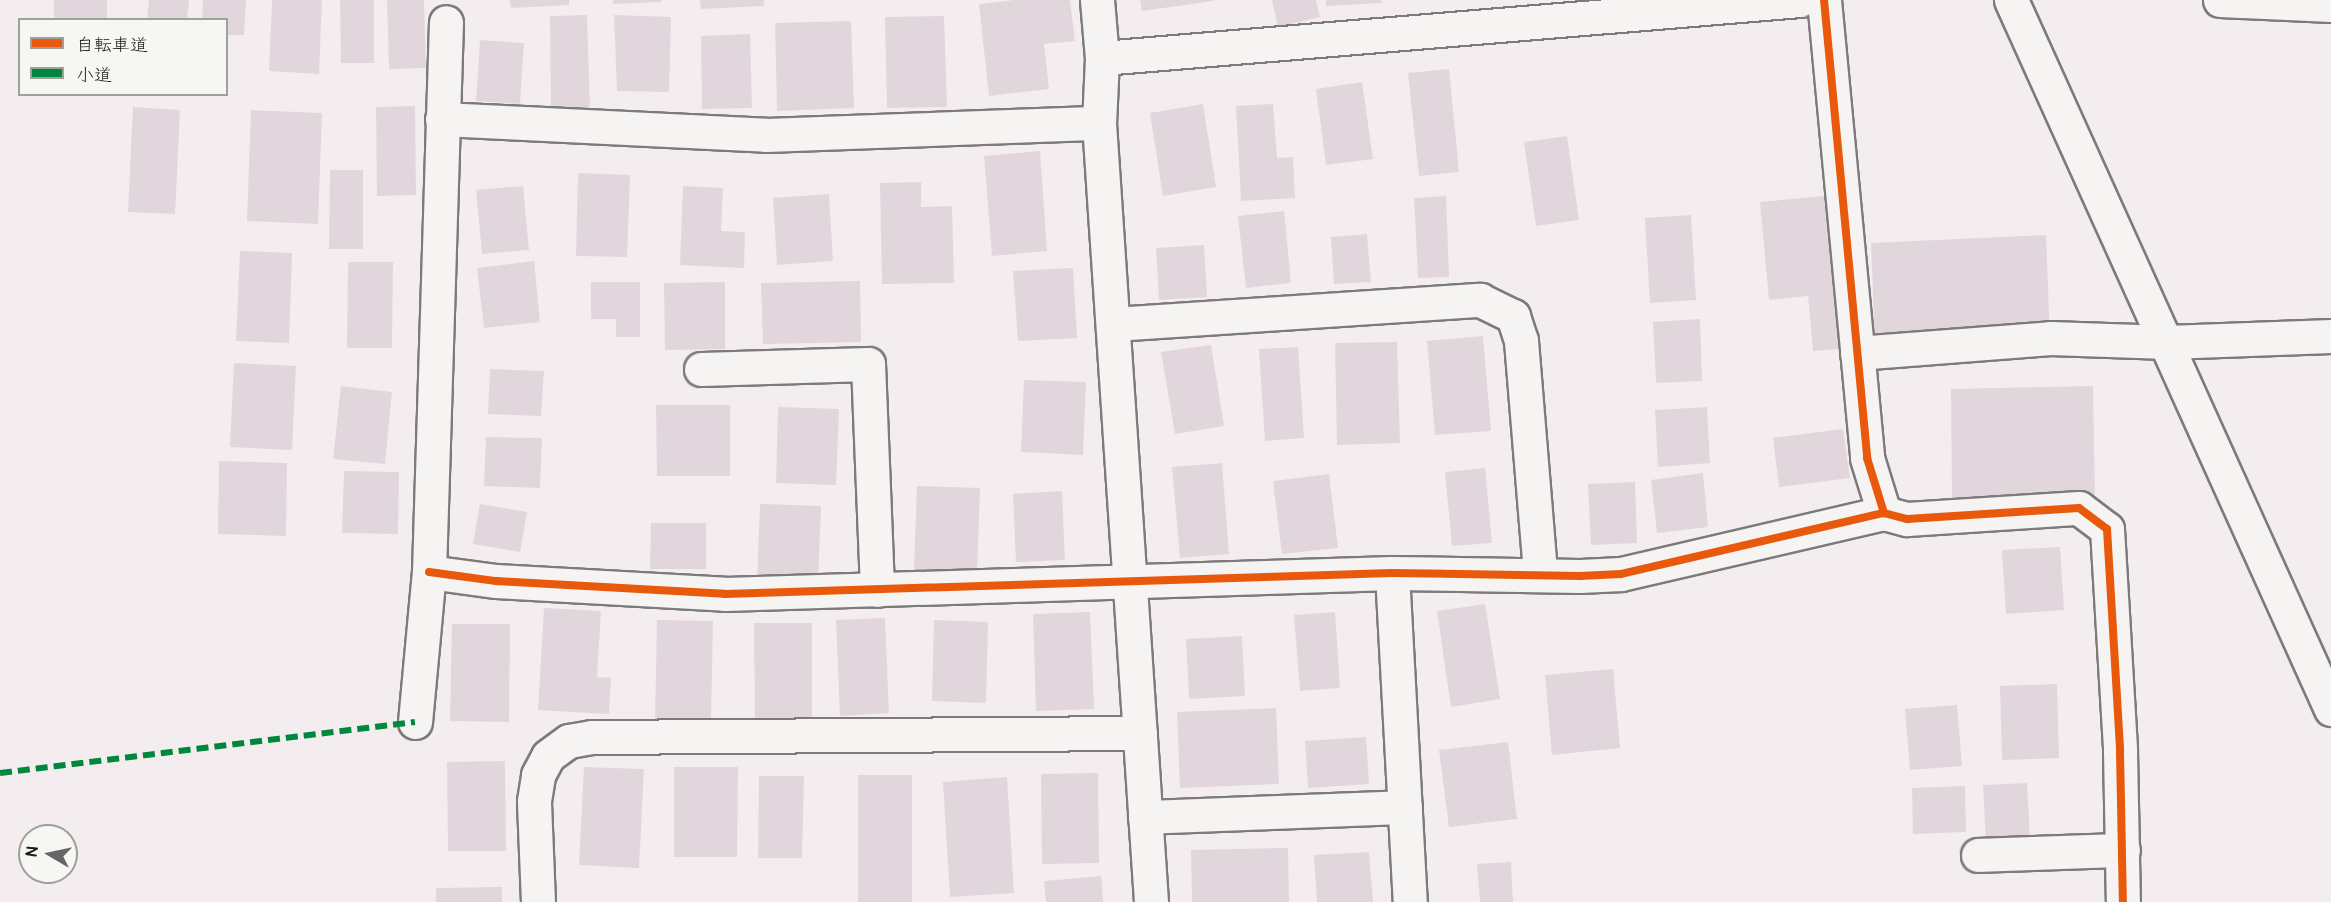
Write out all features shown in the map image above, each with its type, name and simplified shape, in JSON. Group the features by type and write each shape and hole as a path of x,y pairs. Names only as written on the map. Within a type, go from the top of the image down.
{"street":[{"path":"1098,0 1102,58 1100,123 1132,584 1150,902"},
{"path":"1102,58 1800,0"},
{"path":"1824,0 1867,458 1884,513"},
{"path":"2011,0 2331,709"},
{"path":"2220,0 2331,5"},
{"path":"415,722 429,572 446,22"},
{"path":"442,119 766,135 1100,123"},
{"path":"1114,324 1480,300 1513,316 1521,341 1540,574"},
{"path":"1857,353 2050,338 2167,342 2331,336"},
{"path":"701,369 868,364 877,590"},
{"path":"429,572 496,581 725,594 1132,584 1392,573 1621,574 1884,513 1907,519 2079,508 2107,529 2123,850 2123,902"},
{"path":"1392,573 1410,902"},
{"path":"538,902 534,801 538,775 548,756 569,741 592,737 1140,733"},
{"path":"1145,817 1405,807"},
{"path":"1978,855 2123,850"}],"building":[{"path":"54,0 107,0 107,18 54,18"},
{"path":"149,0 189,0 187,18 147,18"},
{"path":"203,0 246,0 244,35 228,35 228,18 202,18"},
{"path":"272,0 322,0 319,74 269,71"},
{"path":"340,0 374,0 374,63 341,63"},
{"path":"387,0 424,0 426,68 389,69"},
{"path":"510,0 569,0 569,5 511,8"},
{"path":"613,0 661,0 661,2 613,4"},
{"path":"700,0 764,0 764,6 701,9"},
{"path":"1014,0 1070,0 1075,41 1044,44 1049,89 989,96 979,4"},
{"path":"1140,0 1213,0 1213,1 1142,11"},
{"path":"1272,0 1316,0 1320,17 1278,27"},
{"path":"1326,0 1381,0 1382,3 1326,6"},
{"path":"587,15 590,112 551,112 550,16"},
{"path":"614,15 671,17 669,92 617,91"},
{"path":"944,16 947,107 887,108 885,17"},
{"path":"851,21 854,108 777,111 775,23"},
{"path":"750,34 752,108 702,109 701,36"},
{"path":"480,40 524,43 520,104 476,101"},
{"path":"1449,69 1459,172 1419,176 1408,73"},
{"path":"1362,82 1373,159 1326,165 1316,89"},
{"path":"1203,104 1216,187 1163,196 1150,113"},
{"path":"1273,104 1277,158 1293,157 1295,198 1241,201 1236,106"},
{"path":"415,106 416,195 377,196 376,107"},
{"path":"133,107 180,110 175,214 128,212"},
{"path":"251,110 322,113 318,224 247,221"},
{"path":"1567,136 1579,220 1536,226 1524,142"},
{"path":"1040,151 1047,251 992,256 984,156"},
{"path":"330,170 363,170 363,249 329,249"},
{"path":"578,173 630,175 627,257 576,256"},
{"path":"921,182 921,207 952,206 954,283 882,284 880,183"},
{"path":"523,186 529,250 482,254 476,190"},
{"path":"683,186 723,188 721,231 745,232 744,268 680,265"},
{"path":"829,194 833,261 777,265 773,198"},
{"path":"1446,196 1449,277 1418,278 1414,198"},
{"path":"1825,196 1839,349 1813,351 1808,296 1769,300 1760,202"},
{"path":"1284,211 1291,283 1246,288 1238,216"},
{"path":"1691,215 1696,300 1650,303 1645,218"},
{"path":"1367,234 1371,282 1334,284 1331,237"},
{"path":"2046,235 2050,338 1875,345 1871,243"},
{"path":"1204,245 1207,297 1159,300 1156,248"},
{"path":"240,251 292,253 289,343 236,341"},
{"path":"534,261 540,322 484,328 477,268"},
{"path":"348,262 393,262 392,348 347,348"},
{"path":"1073,268 1077,338 1018,341 1013,271"},
{"path":"860,281 861,342 763,344 761,283"},
{"path":"591,282 640,282 640,337 616,337 616,319 591,319"},
{"path":"725,282 725,349 665,350 664,283"},
{"path":"1700,319 1702,381 1656,383 1653,322"},
{"path":"1483,336 1491,431 1435,435 1427,341"},
{"path":"1397,342 1400,443 1337,445 1335,343"},
{"path":"1211,345 1224,426 1175,434 1161,352"},
{"path":"1298,347 1304,438 1265,441 1259,349"},
{"path":"234,363 296,366 292,450 230,447"},
{"path":"490,369 544,371 541,416 488,414"},
{"path":"1024,380 1086,382 1083,455 1021,452"},
{"path":"341,386 392,392 385,464 333,459"},
{"path":"2093,386 2095,498 1952,500 1951,389"},
{"path":"656,405 730,405 730,476 657,476"},
{"path":"778,407 839,409 836,485 776,483"},
{"path":"1707,407 1710,463 1658,467 1655,410"},
{"path":"1843,429 1850,478 1779,487 1773,438"},
{"path":"486,437 542,438 540,488 484,486"},
{"path":"219,461 287,463 286,536 218,534"},
{"path":"1222,463 1229,554 1180,558 1172,467"},
{"path":"1485,468 1492,543 1452,546 1445,472"},
{"path":"344,471 399,472 398,534 342,533"},
{"path":"1703,473 1708,527 1657,533 1651,480"},
{"path":"1329,474 1338,548 1282,554 1273,481"},
{"path":"1635,482 1637,543 1591,545 1588,484"},
{"path":"917,486 980,488 977,573 914,570"},
{"path":"1062,491 1065,560 1016,562 1013,494"},
{"path":"480,504 527,512 520,552 473,544"},
{"path":"760,504 821,506 818,583 757,581"},
{"path":"651,523 706,523 706,569 650,569"},
{"path":"2060,547 2064,610 2006,614 2002,550"},
{"path":"1485,604 1500,699 1451,707 1437,611"},
{"path":"544,608 601,611 597,677 611,678 609,714 538,710"},
{"path":"1090,612 1094,709 1036,711 1033,614"},
{"path":"1335,612 1340,688 1300,691 1294,615"},
{"path":"885,618 889,713 840,716 836,620"},
{"path":"657,620 713,621 711,721 655,719"},
{"path":"934,620 988,622 986,703 932,701"},
{"path":"754,623 812,623 812,722 755,722"},
{"path":"452,624 510,624 509,722 450,721"},
{"path":"1242,636 1245,696 1189,699 1186,639"},
{"path":"1613,669 1620,748 1552,755 1545,675"},
{"path":"2057,684 2059,758 2002,760 2000,686"},
{"path":"1957,705 1962,766 1910,770 1905,709"},
{"path":"1276,708 1279,784 1180,788 1177,712"},
{"path":"1366,737 1369,784 1308,788 1305,741"},
{"path":"1508,742 1517,819 1449,827 1439,750"},
{"path":"505,761 506,851 448,851 447,762"},
{"path":"584,767 644,769 639,868 579,865"},
{"path":"674,767 738,767 737,857 674,857"},
{"path":"1098,773 1099,863 1042,864 1041,774"},
{"path":"858,775 912,775 912,902 858,902"},
{"path":"759,776 804,776 802,858 758,858"},
{"path":"1007,777 1014,893 950,897 943,782"},
{"path":"2027,783 2030,838 1986,841 1983,785"},
{"path":"1965,786 1966,832 1913,834 1912,788"},
{"path":"1288,848 1289,902 1192,902 1191,850"},
{"path":"1369,852 1373,902 1317,902 1314,855"},
{"path":"1511,862 1513,902 1480,902 1477,864"},
{"path":"1101,876 1103,902 1046,902 1044,881"},
{"path":"502,887 502,902 436,902 436,888"}],"marked path":[{"path":"0,773 415,722"}],"cycle path":[{"path":"1824,0 1867,458 1884,513 1907,519 2079,508 2107,529 2120,751 2123,902"},
{"path":"429,572 496,581 725,594 1392,573 1580,576 1621,574 1884,513"}]}
